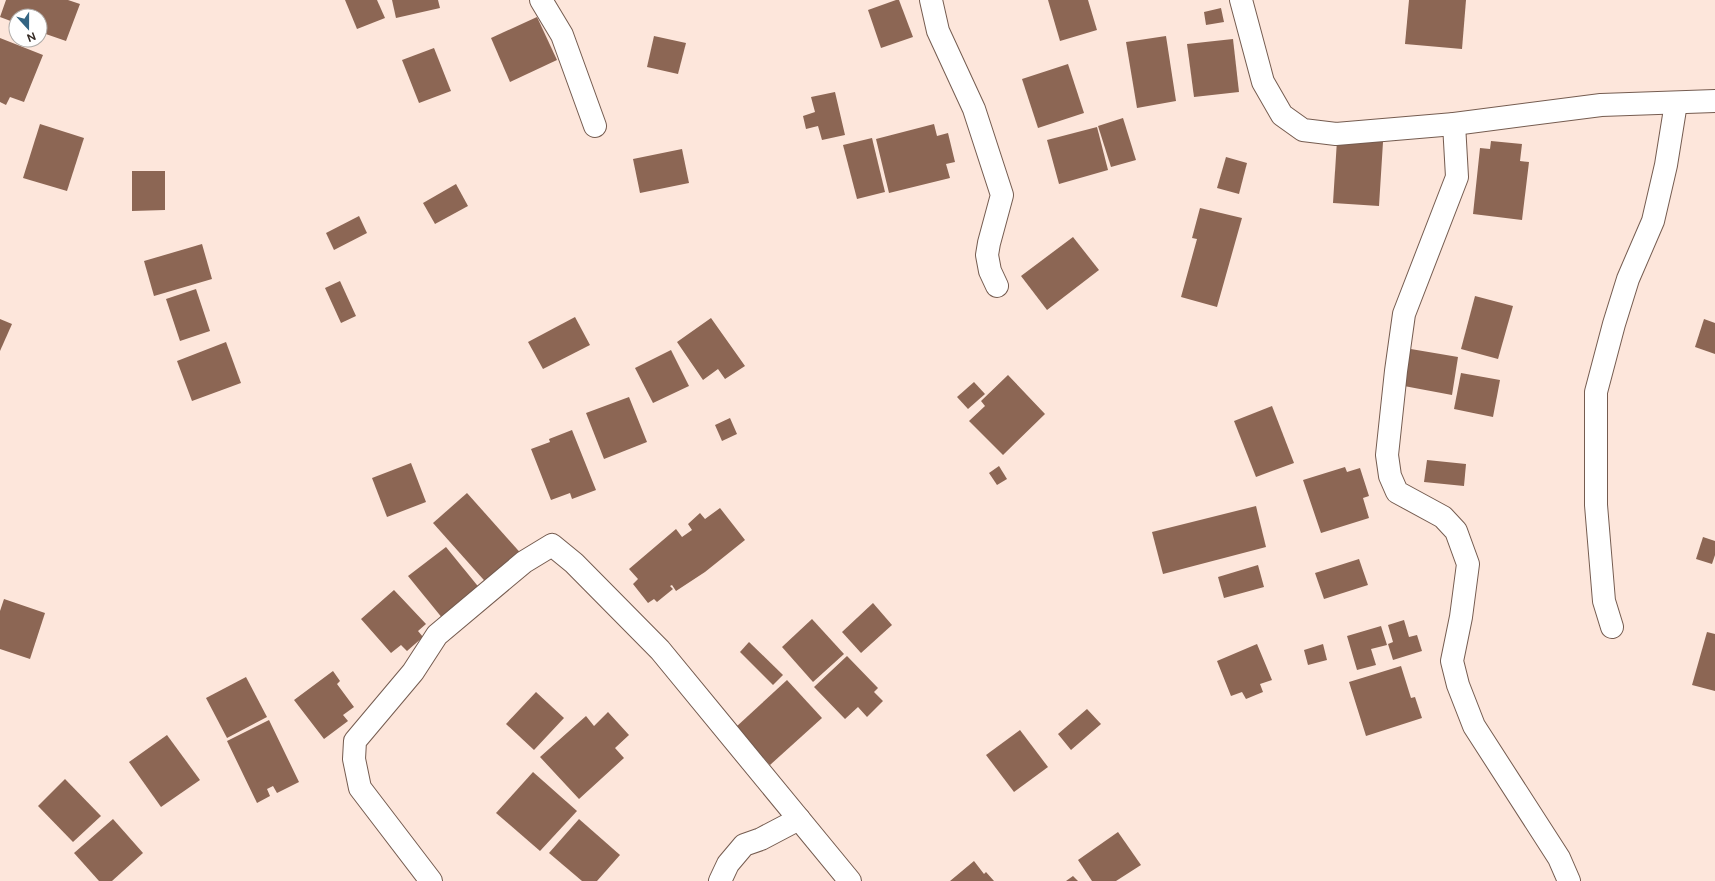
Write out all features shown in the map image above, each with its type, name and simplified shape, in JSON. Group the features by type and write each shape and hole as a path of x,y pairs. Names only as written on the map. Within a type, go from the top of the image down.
{"street":[{"path":"541,0 562,35 595,126"},
{"path":"931,0 938,31 974,109 1002,195 987,255 990,271 997,286"},
{"path":"1241,0 1263,82 1282,115 1303,130 1336,134 1454,124 1600,105 1715,101"},
{"path":"1612,627 1604,601 1596,506 1596,392 1614,324 1628,279 1653,221 1666,165 1676,102"},
{"path":"1454,124 1457,177 1404,314 1387,455 1390,476 1397,492 1443,517 1456,531 1468,564 1461,617 1452,661 1458,685 1474,726 1559,858 1569,881"},
{"path":"431,881 360,788 354,759 355,741 413,672 437,636 524,562 552,545 574,563 660,650 850,881"},
{"path":"720,881 728,864 744,845 761,839 799,819"}],"building":[{"path":"6,0 68,0 80,4 66,41 48,35 48,8 8,8 8,20 0,17"},
{"path":"345,0 377,0 385,18 357,29"},
{"path":"392,0 438,0 440,8 396,18"},
{"path":"899,0 913,37 881,48 868,10"},
{"path":"1048,0 1088,0 1097,30 1060,41"},
{"path":"1409,0 1466,0 1462,49 1405,44"},
{"path":"1221,8 1224,22 1206,25 1204,12"},
{"path":"537,17 557,60 510,82 491,38"},
{"path":"654,36 686,43 678,74 647,67"},
{"path":"1166,36 1176,101 1137,108 1126,42"},
{"path":"0,38 8,41 8,48 25,48 43,55 24,102 10,97 6,105 0,102"},
{"path":"1233,39 1239,92 1194,97 1187,44"},
{"path":"434,48 451,91 419,103 402,60"},
{"path":"1068,64 1084,113 1038,128 1022,79"},
{"path":"835,92 845,135 822,140 818,126 806,129 803,116 815,112 811,97"},
{"path":"1123,118 1136,160 1111,167 1098,126"},
{"path":"40,124 84,138 67,191 23,178"},
{"path":"934,124 937,136 948,133 955,162 946,164 950,178 889,193 876,139"},
{"path":"1097,127 1108,170 1059,184 1047,140"},
{"path":"872,138 885,192 857,199 843,145"},
{"path":"1337,140 1383,142 1379,206 1333,203"},
{"path":"1491,141 1522,144 1520,161 1529,162 1522,220 1473,214 1480,148 1490,149"},
{"path":"682,149 689,183 640,193 633,159"},
{"path":"1226,157 1247,163 1239,194 1217,188"},
{"path":"132,171 165,171 165,210 132,211"},
{"path":"456,184 468,206 435,224 423,203"},
{"path":"1200,208 1242,218 1217,307 1181,297 1197,239 1192,238"},
{"path":"359,216 367,233 334,250 326,233"},
{"path":"1073,237 1099,270 1047,310 1021,276"},
{"path":"202,244 212,279 154,296 144,261"},
{"path":"340,281 356,316 341,323 325,288"},
{"path":"196,289 210,331 180,341 166,299"},
{"path":"1475,296 1513,306 1498,359 1461,349"},
{"path":"575,317 590,345 543,369 528,342"},
{"path":"711,318 745,366 725,379 718,369 703,380 677,342"},
{"path":"0,319 12,324 0,351"},
{"path":"1704,319 1715,323 1715,354 1695,347"},
{"path":"226,342 241,383 192,401 177,361"},
{"path":"1399,347 1458,357 1452,395 1404,386 1407,372 1395,370"},
{"path":"671,350 689,386 653,403 635,368"},
{"path":"1461,373 1500,380 1493,417 1454,409"},
{"path":"1008,375 1045,414 1003,455 969,421 985,406 981,401"},
{"path":"974,382 985,394 968,409 957,397"},
{"path":"629,397 647,442 604,459 586,413"},
{"path":"1272,406 1294,463 1256,477 1234,421"},
{"path":"730,418 737,434 722,441 715,425"},
{"path":"572,430 596,490 572,499 570,493 551,500 531,449 550,442 549,439"},
{"path":"1427,460 1466,464 1464,486 1424,482"},
{"path":"411,463 426,502 387,517 372,478"},
{"path":"999,466 1007,479 997,485 989,473"},
{"path":"1345,467 1347,472 1360,468 1369,496 1363,498 1369,518 1321,533 1303,480"},
{"path":"467,493 525,558 491,588 433,523"},
{"path":"1256,506 1266,547 1163,574 1152,532"},
{"path":"720,508 745,540 705,572 676,591 672,585 670,586 673,589 657,602 654,599 648,603 633,584 638,579 629,569 676,529 682,537 692,530 688,524 700,513 705,519"},
{"path":"1703,537 1715,541 1715,555 1712,564 1696,559"},
{"path":"446,547 481,590 443,619 408,576"},
{"path":"1359,559 1368,585 1324,599 1315,573"},
{"path":"1258,565 1264,587 1224,598 1218,577"},
{"path":"394,590 426,624 418,631 423,637 407,651 401,645 391,653 361,619"},
{"path":"4,599 45,613 30,659 0,649 0,611"},
{"path":"873,603 892,625 861,653 842,632"},
{"path":"812,619 844,654 813,682 782,647"},
{"path":"1404,620 1409,637 1417,635 1422,651 1393,660 1388,644 1393,642 1388,625"},
{"path":"1381,626 1387,645 1371,649 1376,665 1357,670 1347,636"},
{"path":"1707,632 1715,634 1715,691 1692,685"},
{"path":"749,642 783,675 773,685 740,652"},
{"path":"1257,644 1272,680 1260,684 1263,692 1246,699 1242,692 1231,696 1217,661"},
{"path":"1323,644 1327,660 1308,665 1304,650"},
{"path":"847,656 878,688 874,692 883,701 867,717 858,707 845,719 814,687"},
{"path":"1401,666 1411,698 1415,697 1422,718 1366,736 1349,682"},
{"path":"333,671 340,681 337,684 354,707 343,715 348,721 324,739 294,700"},
{"path":"246,677 267,717 227,738 206,698"},
{"path":"787,680 822,718 770,765 736,727"},
{"path":"536,692 564,718 534,750 506,724"},
{"path":"1087,709 1101,724 1071,750 1058,734"},
{"path":"608,712 629,735 615,748 624,758 579,799 540,757 586,716 594,726"},
{"path":"269,720 299,782 277,793 273,786 267,789 270,796 257,803 227,741"},
{"path":"1020,730 1048,767 1014,792 986,755"},
{"path":"167,735 200,780 161,807 129,762"},
{"path":"533,772 577,811 540,851 496,813"},
{"path":"65,779 101,816 73,842 38,806"},
{"path":"113,819 143,853 112,881 99,881 74,853"},
{"path":"579,819 620,855 597,881 582,881 549,853"},
{"path":"1118,832 1141,865 1116,881 1092,881 1078,860"},
{"path":"974,861 984,874 986,872 994,881 950,881"},
{"path":"1073,876 1078,881 1066,881"}]}
